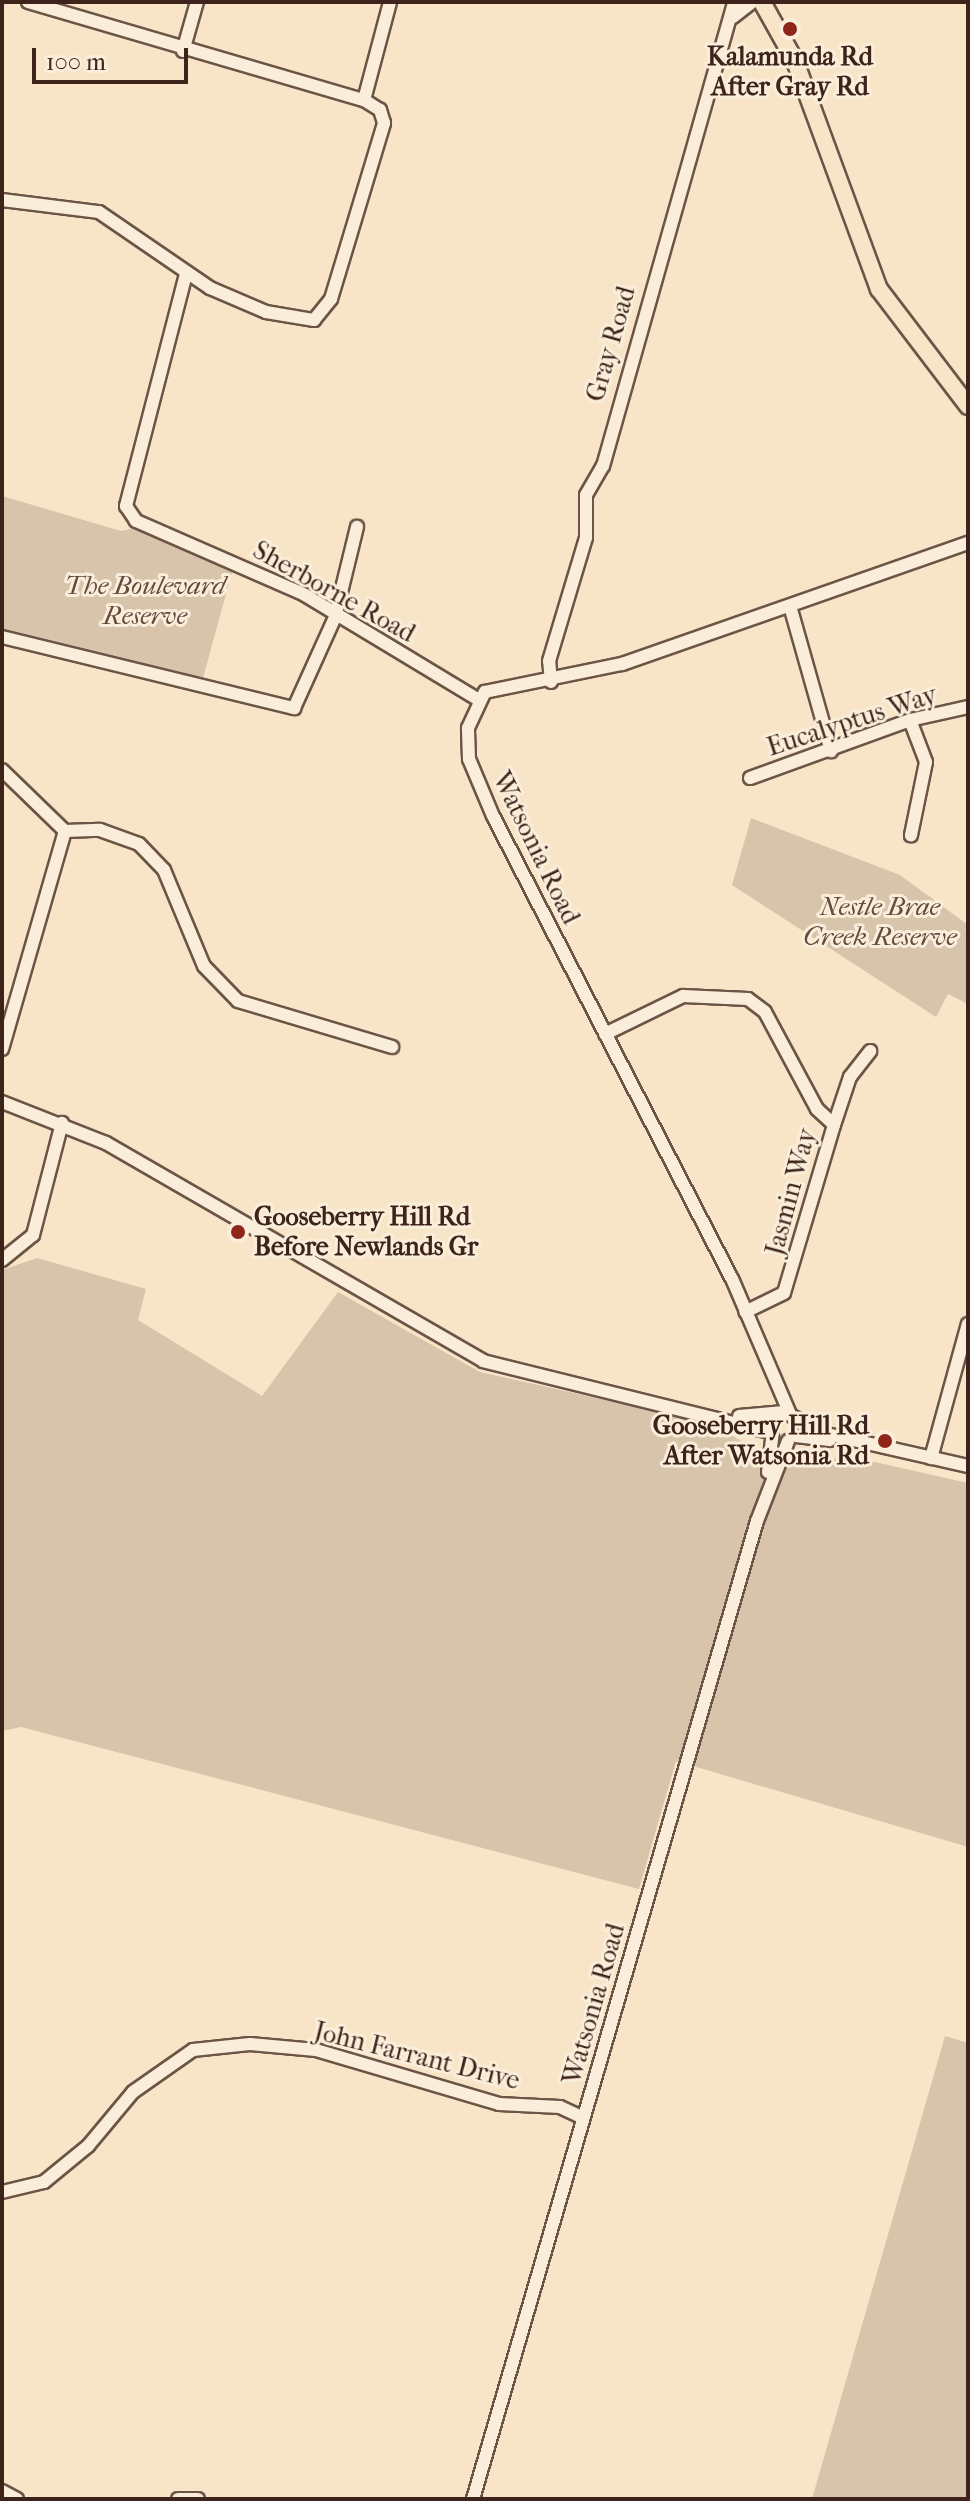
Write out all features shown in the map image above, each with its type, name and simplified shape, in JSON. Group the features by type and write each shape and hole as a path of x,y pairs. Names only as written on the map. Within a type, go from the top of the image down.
{"main road":[{"path":"762,2 795,61 879,289 968,406"}],"street":[{"path":"2,200 99,212 186,274 266,312 314,320 331,299 384,123 380,110 364,100 183,51 61,6 28,2"},
{"path":"183,51 197,2"},
{"path":"364,100 390,2"},
{"name":"Gray Road","path":"551,682 549,661 582,545 586,495 603,466 734,2"},
{"path":"732,17 752,2"},
{"name":"Sherborne Road","path":"186,274 126,506 136,521 305,595 335,617 459,681 476,698"},
{"path":"2,637 278,710 294,708 335,617 357,527"},
{"path":"476,698 551,682 790,606 968,543"},
{"path":"790,606 831,751"},
{"name":"Watsonia Road","path":"476,698 468,728 477,782 745,1312 794,1418 792,1439 757,1521"},
{"name":"Eucalyptus Way","path":"750,778 910,720 968,707"},
{"path":"910,720 926,762 911,835"},
{"path":"2,770 65,831 100,830 139,844 164,870 204,966 238,1001 392,1047"},
{"path":"2,1049 65,831"},
{"name":"Jasmin Way","path":"605,1034 683,996 748,999 765,1012 817,1109 834,1125 784,1293 745,1312"},
{"path":"834,1125 850,1077 870,1051"},
{"path":"2,1102 62,1123 456,1349 507,1370 644,1399 771,1435 891,1450 968,1466"},
{"path":"2,1260 33,1235 62,1123"},
{"path":"931,1458 968,1324"},
{"path":"773,1417 779,1388"},
{"path":"644,1399 794,1418 891,1450"},
{"name":"Watsonia Road","path":"473,2499 757,1521 773,1417"},
{"name":"John Farrant Drive","path":"2,2192 44,2182 88,2146 133,2092 193,2050 250,2044 316,2050 499,2104 560,2107 584,2118"},
{"path":"2,2491 17,2499"},
{"path":"178,2499 198,2499"}],"green space":[{"name":"The Boulevard Reserve","path":"2,496 121,531 148,525 235,561 200,689 2,637"},
{"name":"Nestle Brae Creek Reserve","path":"751,818 900,875 968,925 968,1004 948,994 936,1017 732,885"},
{"path":"37,1258 146,1289 138,1320 262,1396 338,1292 480,1372 713,1424 751,1447 807,1459 857,1458 968,1483 968,1847 676,1761 639,1889 21,1727 2,1731 2,1270"},
{"path":"945,2036 968,2043 968,2499 812,2499"}],"place":[{"name":"Kalamunda Rd After Gray Rd","path":"790,29"},
{"name":"Gooseberry Hill Rd Before Newlands Gr","path":"238,1232"},
{"name":"Gooseberry Hill Rd After Watsonia Rd","path":"885,1441"}]}
